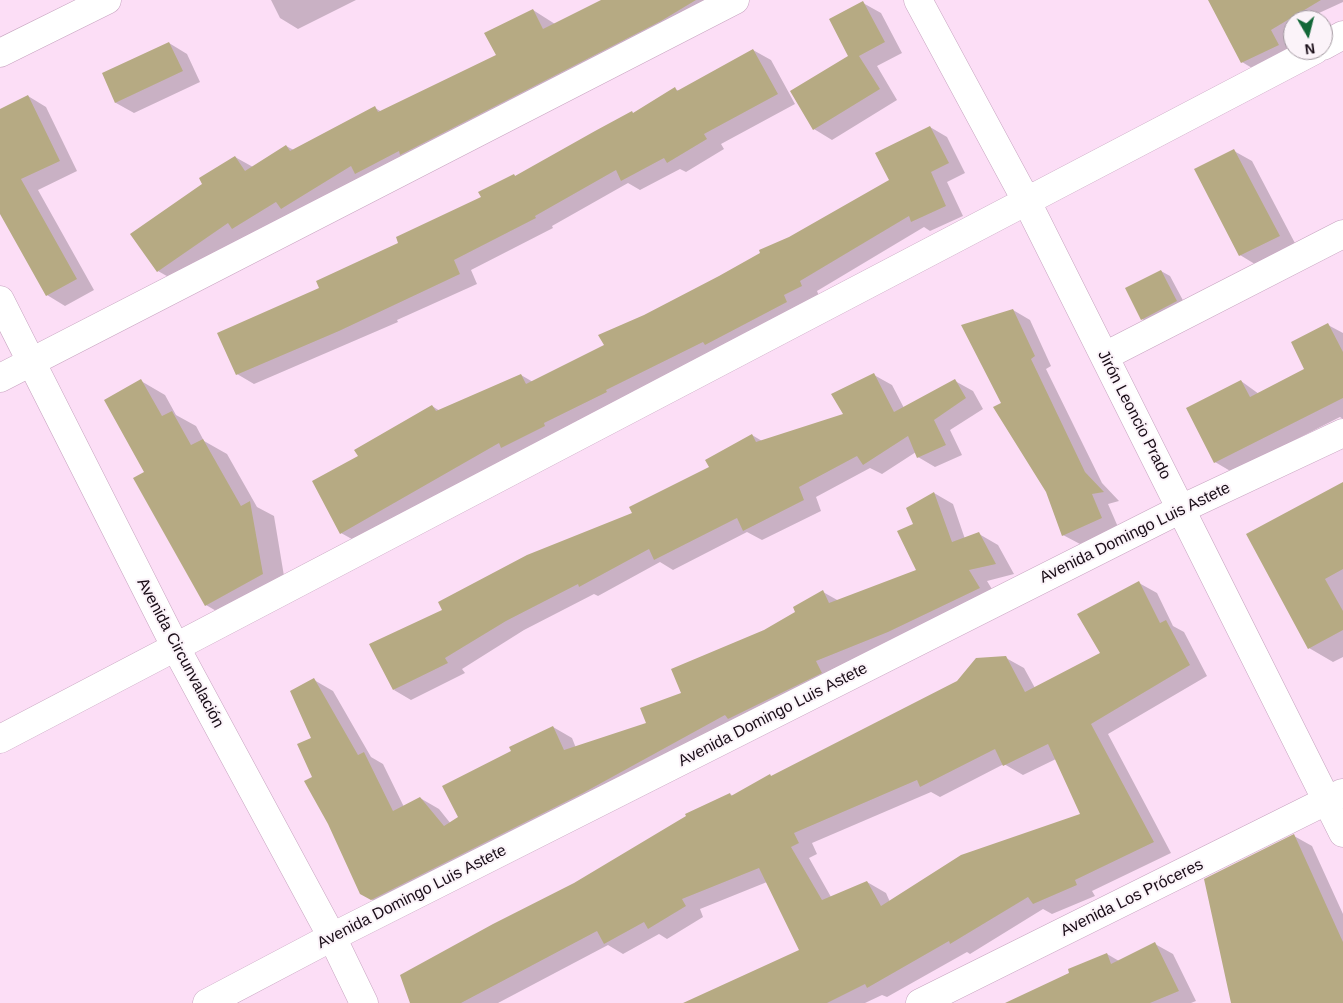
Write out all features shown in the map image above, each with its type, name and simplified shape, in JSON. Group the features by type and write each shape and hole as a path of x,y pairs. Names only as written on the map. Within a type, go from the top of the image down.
{"street":[{"path":"0,53 107,0"},
{"path":"0,378 735,0"},
{"name":"Jirón Leoncio Prado","path":"918,0 1027,202 1182,509 1335,797 1343,834"},
{"path":"0,739 1296,60"},
{"path":"1105,356 1343,234"},
{"name":"Avenida Circunvalación","path":"0,300 176,648 332,937 364,1003"},
{"name":"Avenida Domingo Luis Astete","path":"207,1003 332,937 1182,509 1343,433"},
{"name":"Avenida Los Próceres","path":"920,1003 1335,797"}],"building":[{"path":"601,0 696,0 661,21 400,155 399,151 355,174 351,166 281,209 276,202 232,229 228,223 157,272 130,234 202,184 199,178 235,156 245,171 286,145 290,151 375,106 378,112 496,55 484,33 533,9 543,29"},
{"path":"1208,0 1321,0 1304,10 1283,10 1283,23 1271,30 1279,45 1241,63"},
{"path":"863,1 885,42 859,56 880,89 813,130 790,91 848,56 829,19"},
{"path":"169,42 183,71 115,103 102,73"},
{"path":"753,49 778,94 704,134 707,139 667,163 664,158 621,181 616,170 535,216 536,218 454,260 460,274 339,331 236,375 217,333 319,288 316,281 398,243 396,237 481,197 478,192 514,174 515,176 632,111 633,113 675,87 677,91"},
{"path":"28,95 60,161 21,179 77,279 46,296 0,214 0,109"},
{"path":"930,126 949,163 931,172 946,206 911,222 909,216 800,281 802,286 784,295 787,302 705,345 703,342 606,390 607,392 544,423 545,426 501,448 499,443 340,534 312,481 358,456 354,450 432,405 436,411 521,374 526,384 604,345 598,335 644,315 719,276 760,253 759,250 789,237 889,180 875,153"},
{"path":"1234,149 1280,236 1239,256 1194,169"},
{"path":"1161,270 1177,301 1141,320 1125,288"},
{"path":"1013,309 1035,356 1031,359 1085,472 1104,492 1092,494 1102,518 1062,536 1046,492 993,407 1001,403 961,325"},
{"path":"1328,323 1343,352 1343,398 1214,463 1186,408 1241,380 1250,397 1304,369 1291,342"},
{"path":"874,373 894,412 955,379 966,398 934,420 946,445 917,458 908,436 863,465 857,456 799,487 804,500 743,531 737,518 654,560 649,549 579,587 578,584 506,621 445,658 448,663 393,690 369,644 442,610 438,602 527,555 632,513 629,507 709,467 705,460 752,434 756,442 843,414 831,394"},
{"path":"141,379 162,416 172,411 191,445 203,439 241,506 250,501 263,574 205,606 133,478 144,472 104,400"},
{"path":"1343,482 1343,569 1325,579 1343,611 1343,630 1308,649 1246,534"},
{"path":"934,492 952,542 979,532 996,564 969,570 980,588 888,632 816,661 822,673 728,719 725,715 583,793 371,900 360,894 328,824 304,781 312,777 297,744 311,738 290,691 314,678 358,755 364,752 393,811 420,797 444,826 458,817 442,786 511,751 509,747 553,726 564,750 646,723 640,708 681,693 671,669 764,630 795,612 793,607 823,590 829,603 916,570 897,531 913,524 906,508"},
{"path":"1139,581 1160,623 1166,620 1190,665 1091,724 1154,842 1075,880 1077,885 1033,904 1028,897 950,944 949,941 867,988 865,984 827,1003 683,1003 799,950 759,868 682,899 686,906 648,929 644,922 604,944 597,931 461,1003 410,1003 400,975 493,924 574,883 686,816 685,814 730,793 731,796 770,774 771,776 957,681 976,658 1006,656 1025,692 1100,653 1077,614","holes":["1048,744 1080,814 961,855 881,906 867,881 822,900 791,847 799,843 794,833 917,780 920,787 995,749 1003,766"]},
{"path":"1294,834 1343,942 1343,1003 1231,1003 1204,879"},
{"path":"1155,942 1179,991 1150,1003 1005,1003 1069,973 1068,969 1107,953 1111,964"}]}
